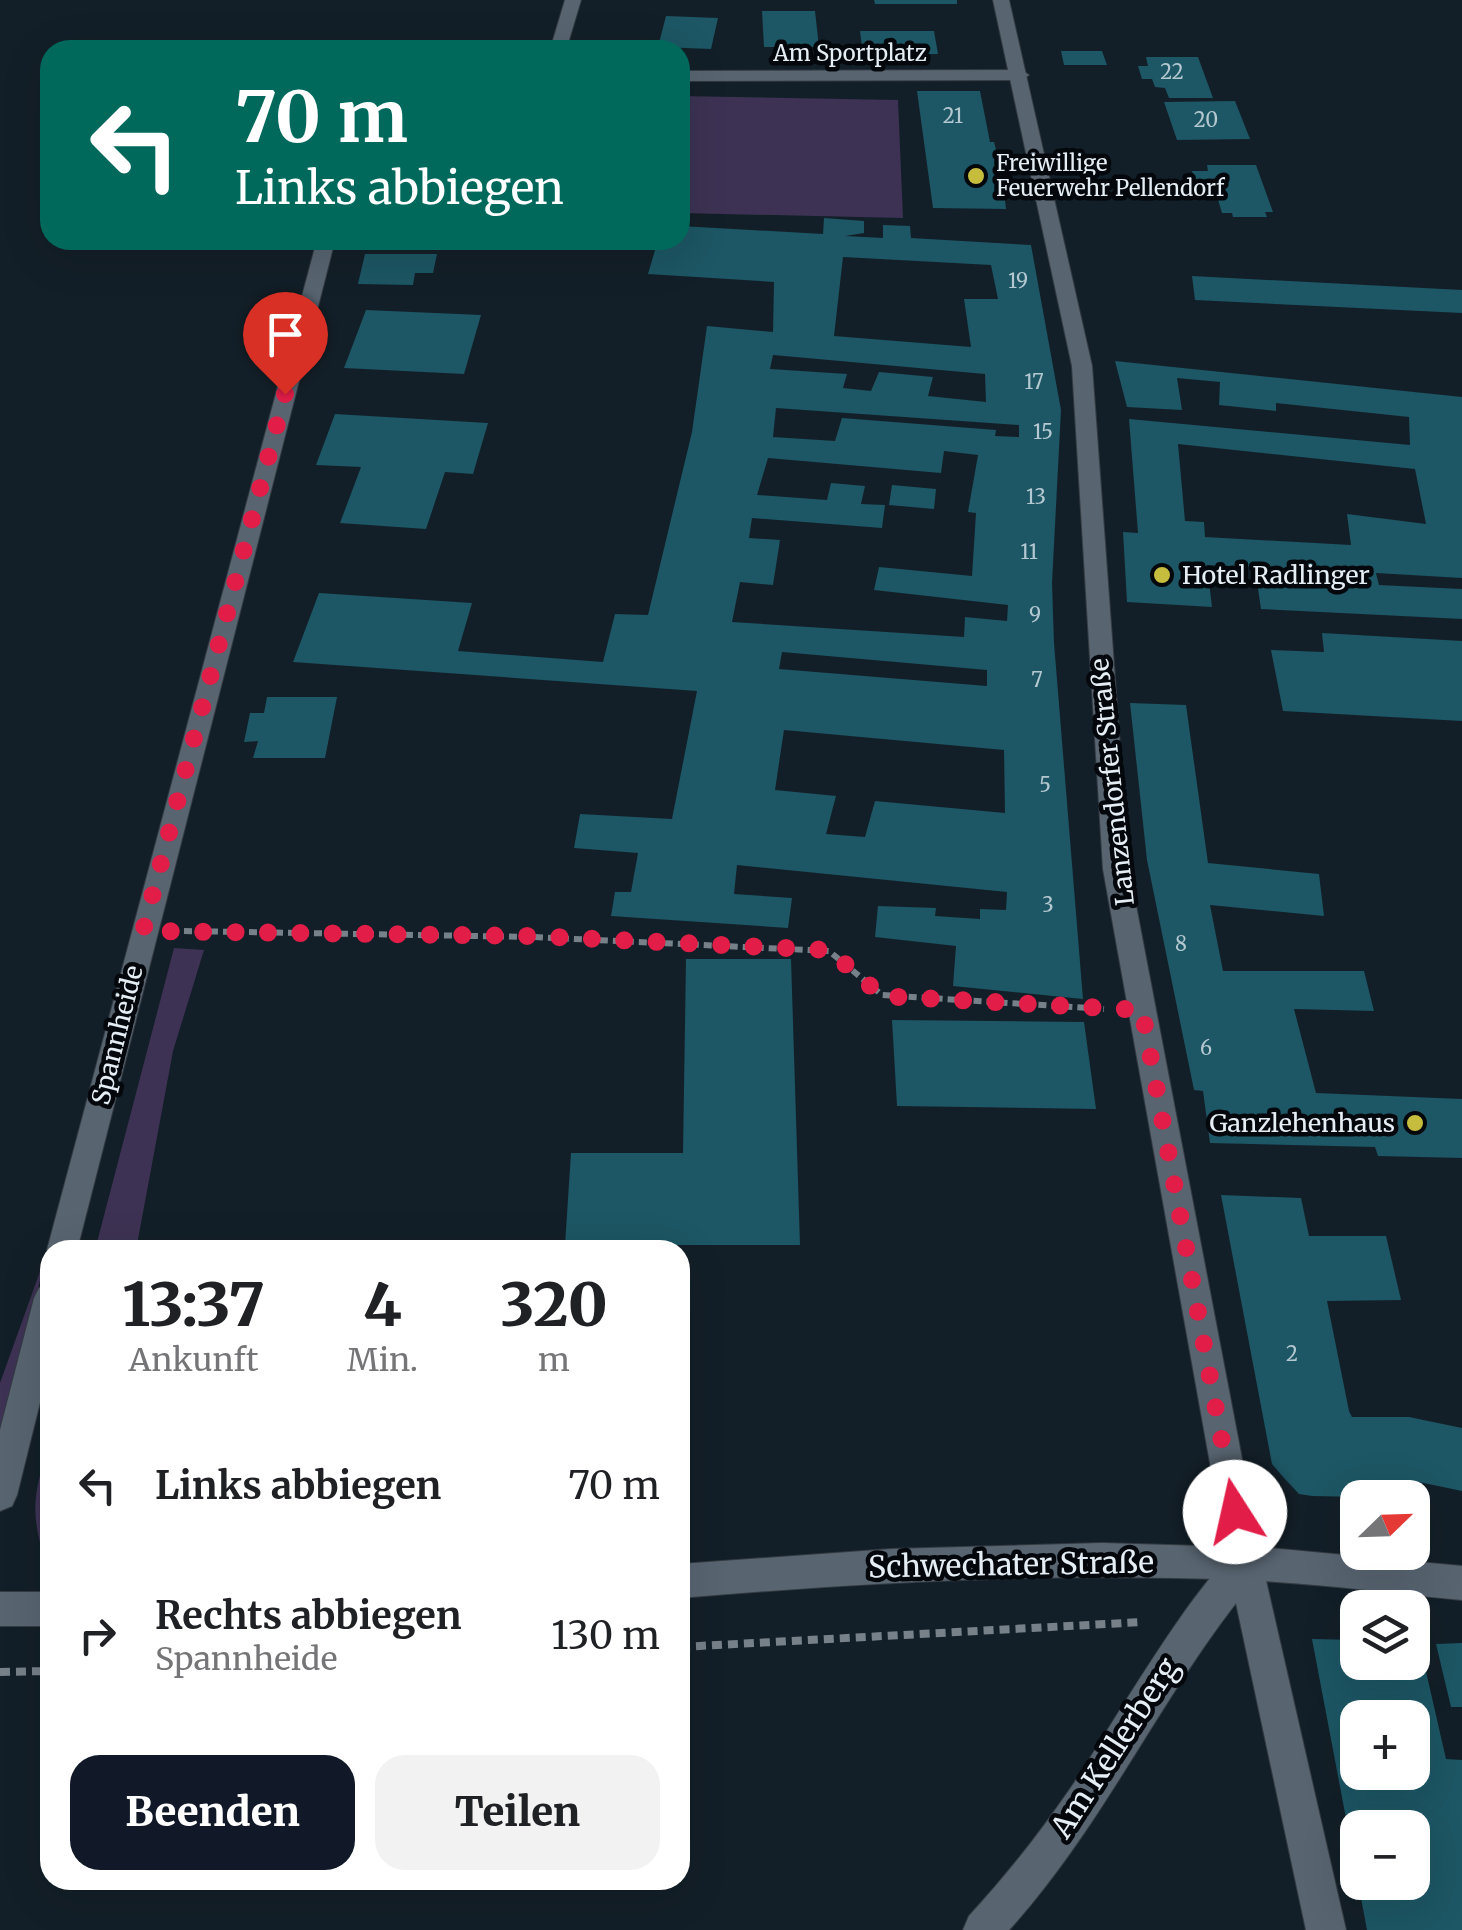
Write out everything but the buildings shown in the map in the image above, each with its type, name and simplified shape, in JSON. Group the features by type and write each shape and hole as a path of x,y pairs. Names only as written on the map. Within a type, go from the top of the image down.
{"street":[{"path":"561,40 574,0"},
{"name":"Lanzendorfer Straße","path":"1001,0 1082,366 1116,869 1245,1563 1326,1930"},
{"name":"Am Sportplatz","path":"690,76 1020,75"},
{"name":"Spannheide","path":"65,1240 323,250"},
{"path":"0,1495 40,1337"},
{"name":"Schwechater Straße","path":"690,1580 939,1564 1245,1563 1462,1583"},
{"name":"Am Kellerberg","path":"984,1930 1025,1889 1198,1619 1245,1563"},
{"path":"0,1610 40,1609"}],"path":[{"path":"143,931 534,936 829,950 882,996 1142,1010"},
{"path":"690,1646 1198,1619"},
{"path":"0,1672 40,1671"}],"shaded area":[{"path":"690,96 898,100 903,218 690,213"},
{"path":"174,948 204,950 173,1051 138,1240 98,1240"},
{"path":"40,1271 0,1441 0,1383"},
{"path":"40,1476 40,1543 36,1515"}],"place":[{"name":"Freiwillige Feuerwehr Pellendorf","path":"976,176"},
{"name":"Hotel Radlinger","path":"1162,575"},
{"name":"Ganzlehenhaus","path":"1415,1123"}],"route":[{"path":"285,394 143,931 534,936 829,950 882,996 1142,1010 1235,1512"}]}
